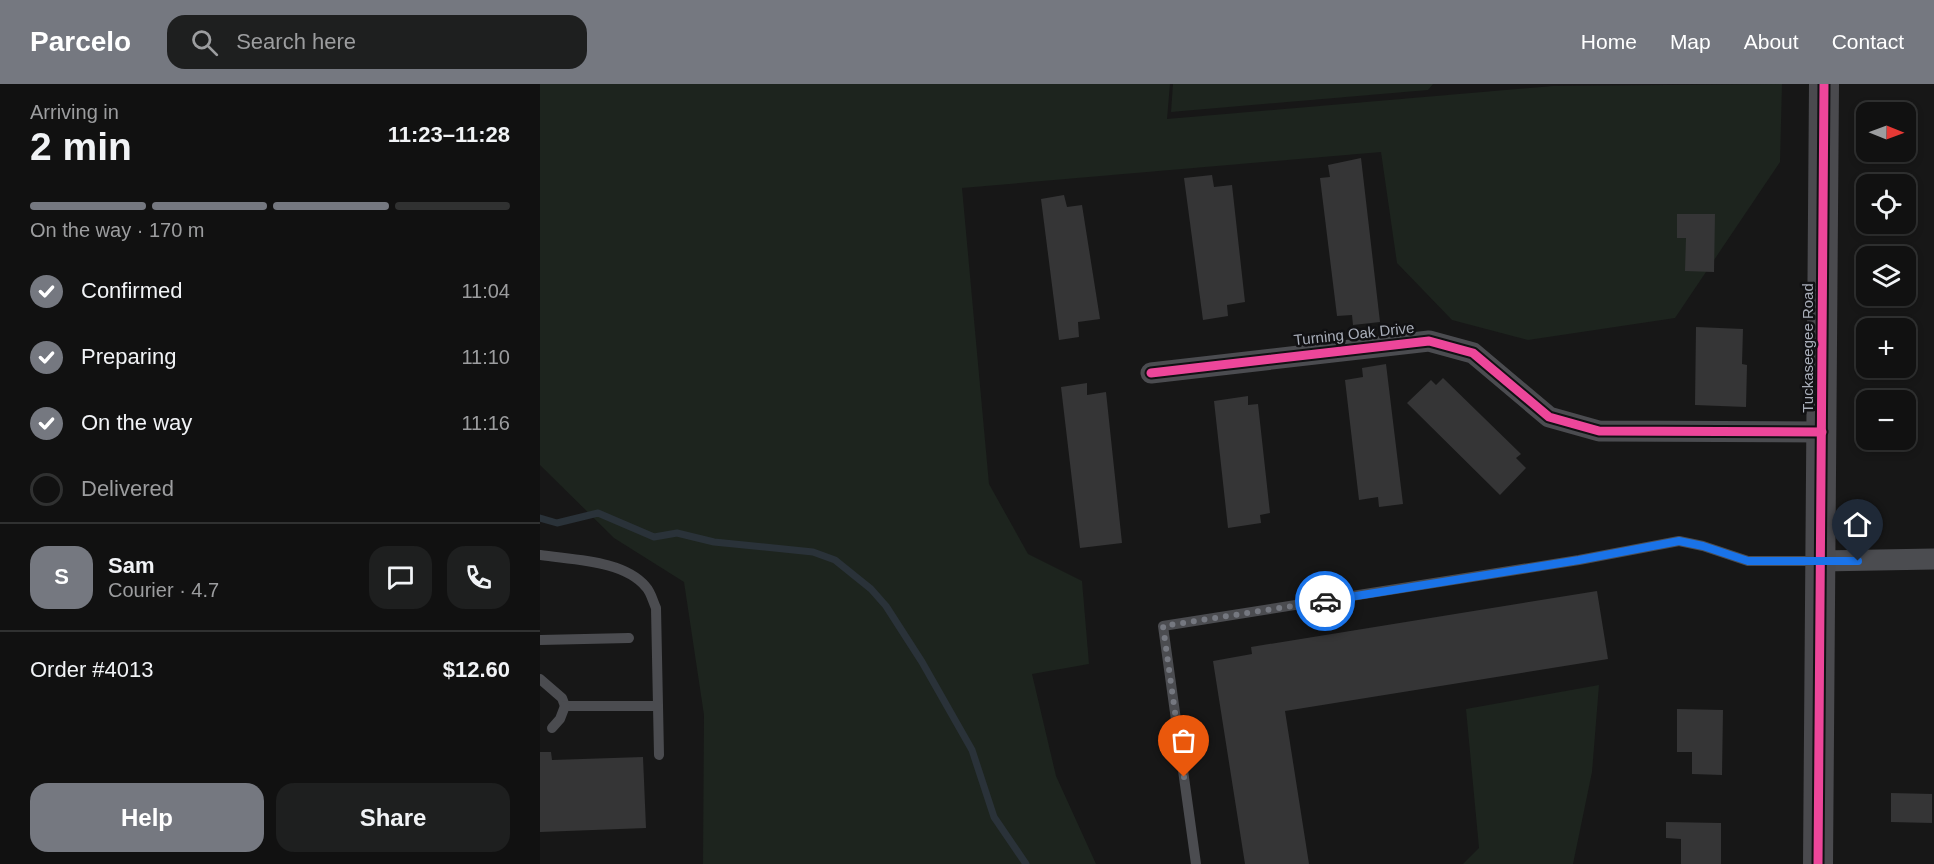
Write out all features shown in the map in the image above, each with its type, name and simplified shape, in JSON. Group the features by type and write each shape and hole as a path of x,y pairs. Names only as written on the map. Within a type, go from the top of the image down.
{"street":[{"name":"Tuckaseegee Road","path":"1818,864 1824,84"},
{"name":"Turning Oak Drive","path":"1151,373 1429,341 1473,353 1549,417 1599,431 1822,432"},
{"path":"1821,561 1934,559"}],"lane":[{"path":"1196,864 1163,626 1568,562 1679,541 1703,546 1748,561 1821,561"},
{"path":"540,555 601,563 631,574 647,588 656,608 659,755"},
{"path":"540,640 629,638"},
{"path":"540,679 562,698 565,706 560,719 552,728"},
{"path":"565,706 658,706"}],"shaded area":[{"path":"540,84 1170,84 1167,119 1553,86 1782,84 1780,162 1675,318 1528,340 1452,320 1397,263 1381,152 962,188 989,484 1028,554 1082,581 1089,664 1032,674 1056,776 1096,864 703,864 704,715 684,582 614,538 540,465"},
{"path":"1173,84 1433,84 1428,90 1171,112"},
{"path":"1599,685 1592,772 1573,864 1463,864 1479,848 1466,709"}],"building":[{"path":"1361,158 1380,322 1353,325 1352,315 1337,316 1320,178 1330,177 1328,165"},
{"path":"1212,175 1214,187 1232,185 1245,302 1227,305 1228,316 1203,320 1184,178"},
{"path":"1064,195 1067,207 1082,205 1100,319 1078,322 1079,337 1059,340 1041,199"},
{"path":"1677,214 1715,214 1714,272 1685,271 1686,238 1677,238"},
{"path":"1696,327 1743,329 1742,364 1747,365 1746,407 1695,405"},
{"path":"1386,364 1403,504 1379,507 1378,497 1359,500 1345,380 1363,377 1362,368"},
{"path":"1443,378 1521,454 1516,458 1526,468 1500,495 1407,403 1431,380 1436,385"},
{"path":"1087,383 1087,395 1106,392 1122,543 1080,548 1061,387"},
{"path":"1248,396 1248,405 1258,404 1270,513 1260,515 1261,523 1228,528 1214,401"},
{"path":"1597,591 1608,659 1285,711 1309,864 1245,864 1213,661 1252,654 1251,647"},
{"path":"1677,709 1723,710 1722,775 1692,774 1692,752 1677,752"},
{"path":"540,752 551,752 552,760 643,757 646,828 540,832"},
{"path":"1891,793 1932,794 1932,823 1891,822"},
{"path":"1666,822 1721,823 1721,864 1681,864 1681,839 1666,838"}],"waterway":[{"path":"540,518 557,523 598,513 654,537 677,533 714,542 813,552 835,560 871,589 886,606 922,662 972,750 994,817 1026,864"}],"cycle path":[{"path":"1818,864 1824,84"},
{"path":"1151,373 1429,341 1473,353 1549,417 1599,431 1822,432"}],"way so far":[{"path":"1184,777 1163,626 1325,601"}],"route":[{"path":"1325,601 1579,560 1679,541 1703,546 1748,561 1858,561"}]}
